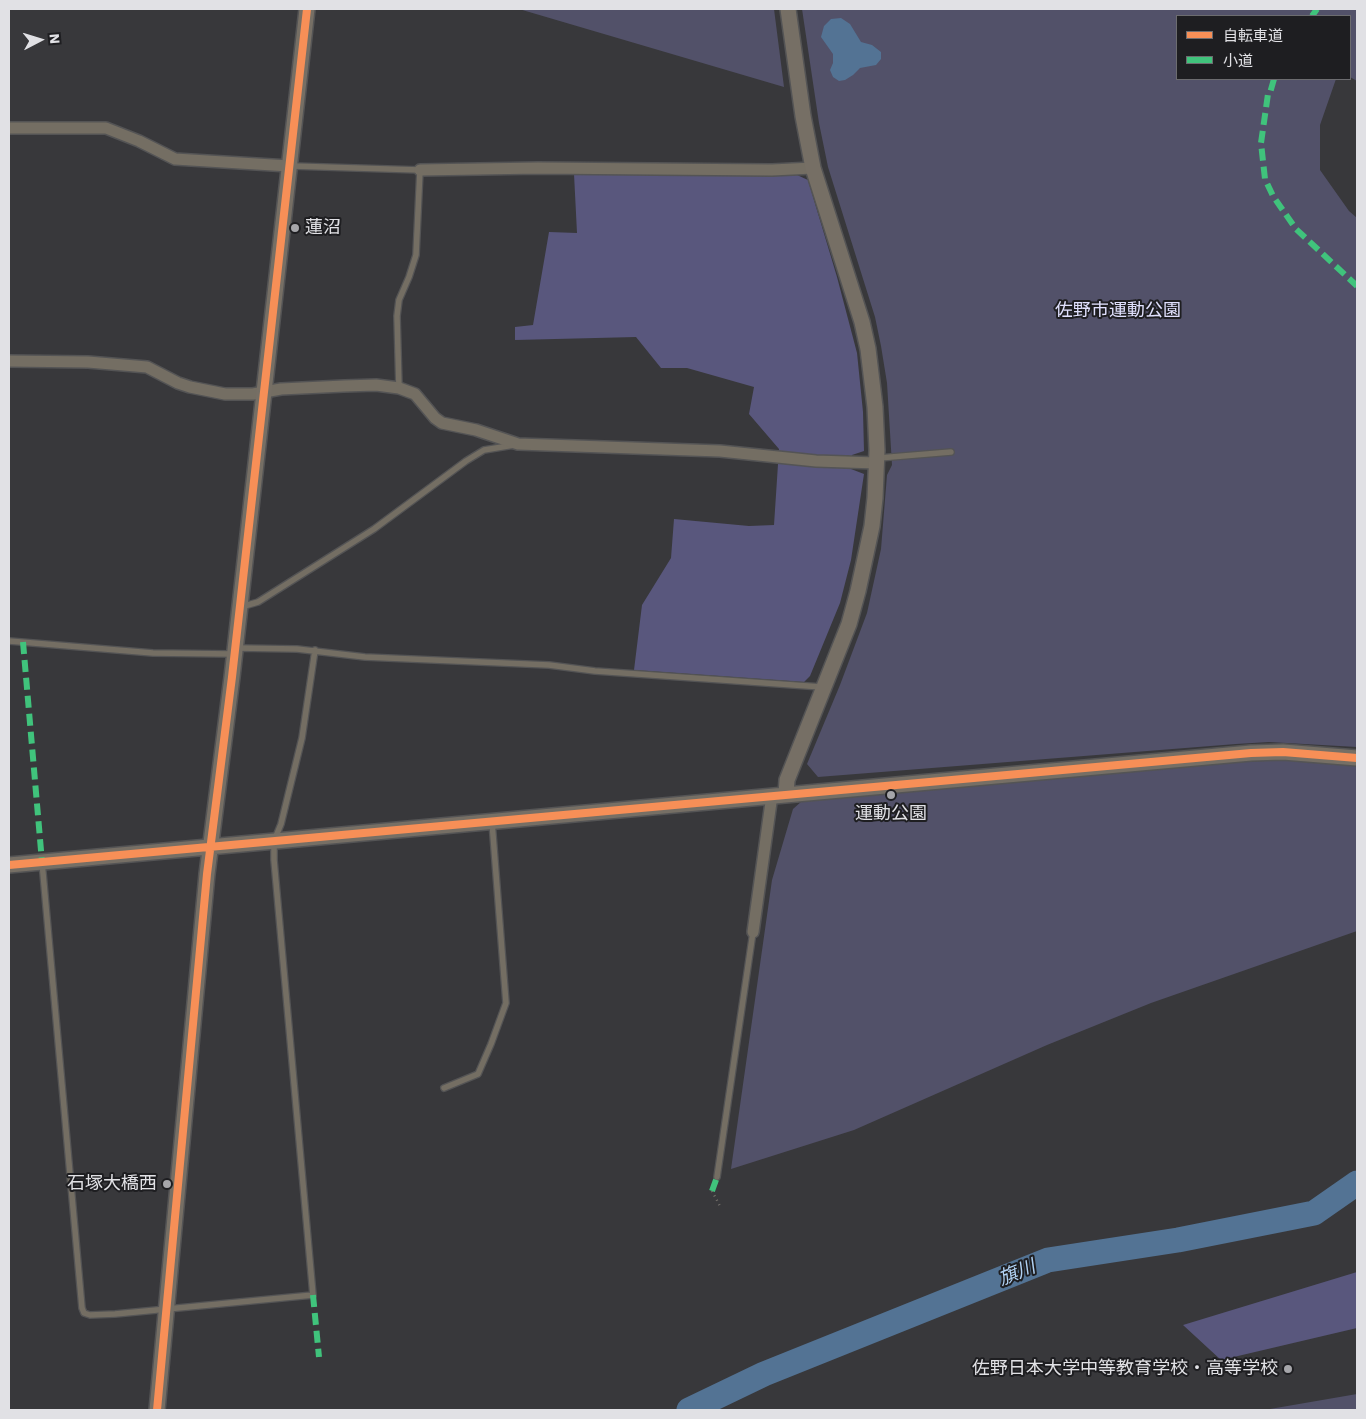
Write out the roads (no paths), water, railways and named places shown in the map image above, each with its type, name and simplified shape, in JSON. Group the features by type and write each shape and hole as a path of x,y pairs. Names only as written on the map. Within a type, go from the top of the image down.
{"street":[{"path":"157,1410 206,884 235,651 306,9"},
{"path":"752,932 779,794 787,780 849,624 866,557 875,498 875,407 872,374 864,331 814,168 803,116 788,9"},
{"path":"9,128 106,128 139,141 175,159 289,166"},
{"path":"420,170 548,168 772,170 814,168"},
{"path":"9,361 88,362 147,367 178,383 209,392 225,394 253,394 290,389 376,384 399,388 415,394 435,418 442,423 476,430 518,444 720,451 816,461 876,460"},
{"path":"9,865 492,822 779,794 1251,753 1283,752 1357,758"}],"lane":[{"path":"289,166 420,170 416,255 409,277 398,300 399,388"},
{"path":"239,607 258,602 374,530 472,457 484,450 518,444"},
{"path":"876,460 951,452"},
{"path":"9,641 153,653 315,650 365,657 549,665 595,671 824,687"},
{"path":"42,862 82,1308 84,1313 90,1315 313,1294 274,860 274,840 281,824 297,764 315,650"},
{"path":"444,1088 478,1074 506,1003 492,822"},
{"path":"717,1178 752,932"}],"waterway":[{"name":"旗川","path":"689,1410 764,1374 1048,1260 1178,1240 1314,1213 1357,1183"}],"place":[{"name":"蓮沼","path":"295,228"},
{"name":"運動公園","path":"891,795"},
{"name":"石塚大橋西","path":"167,1184"},
{"name":"佐野日本大学中等教育学校・高等学校","path":"1288,1369"}],"park label":[{"name":"佐野市運動公園","path":"1118,311"}]}
